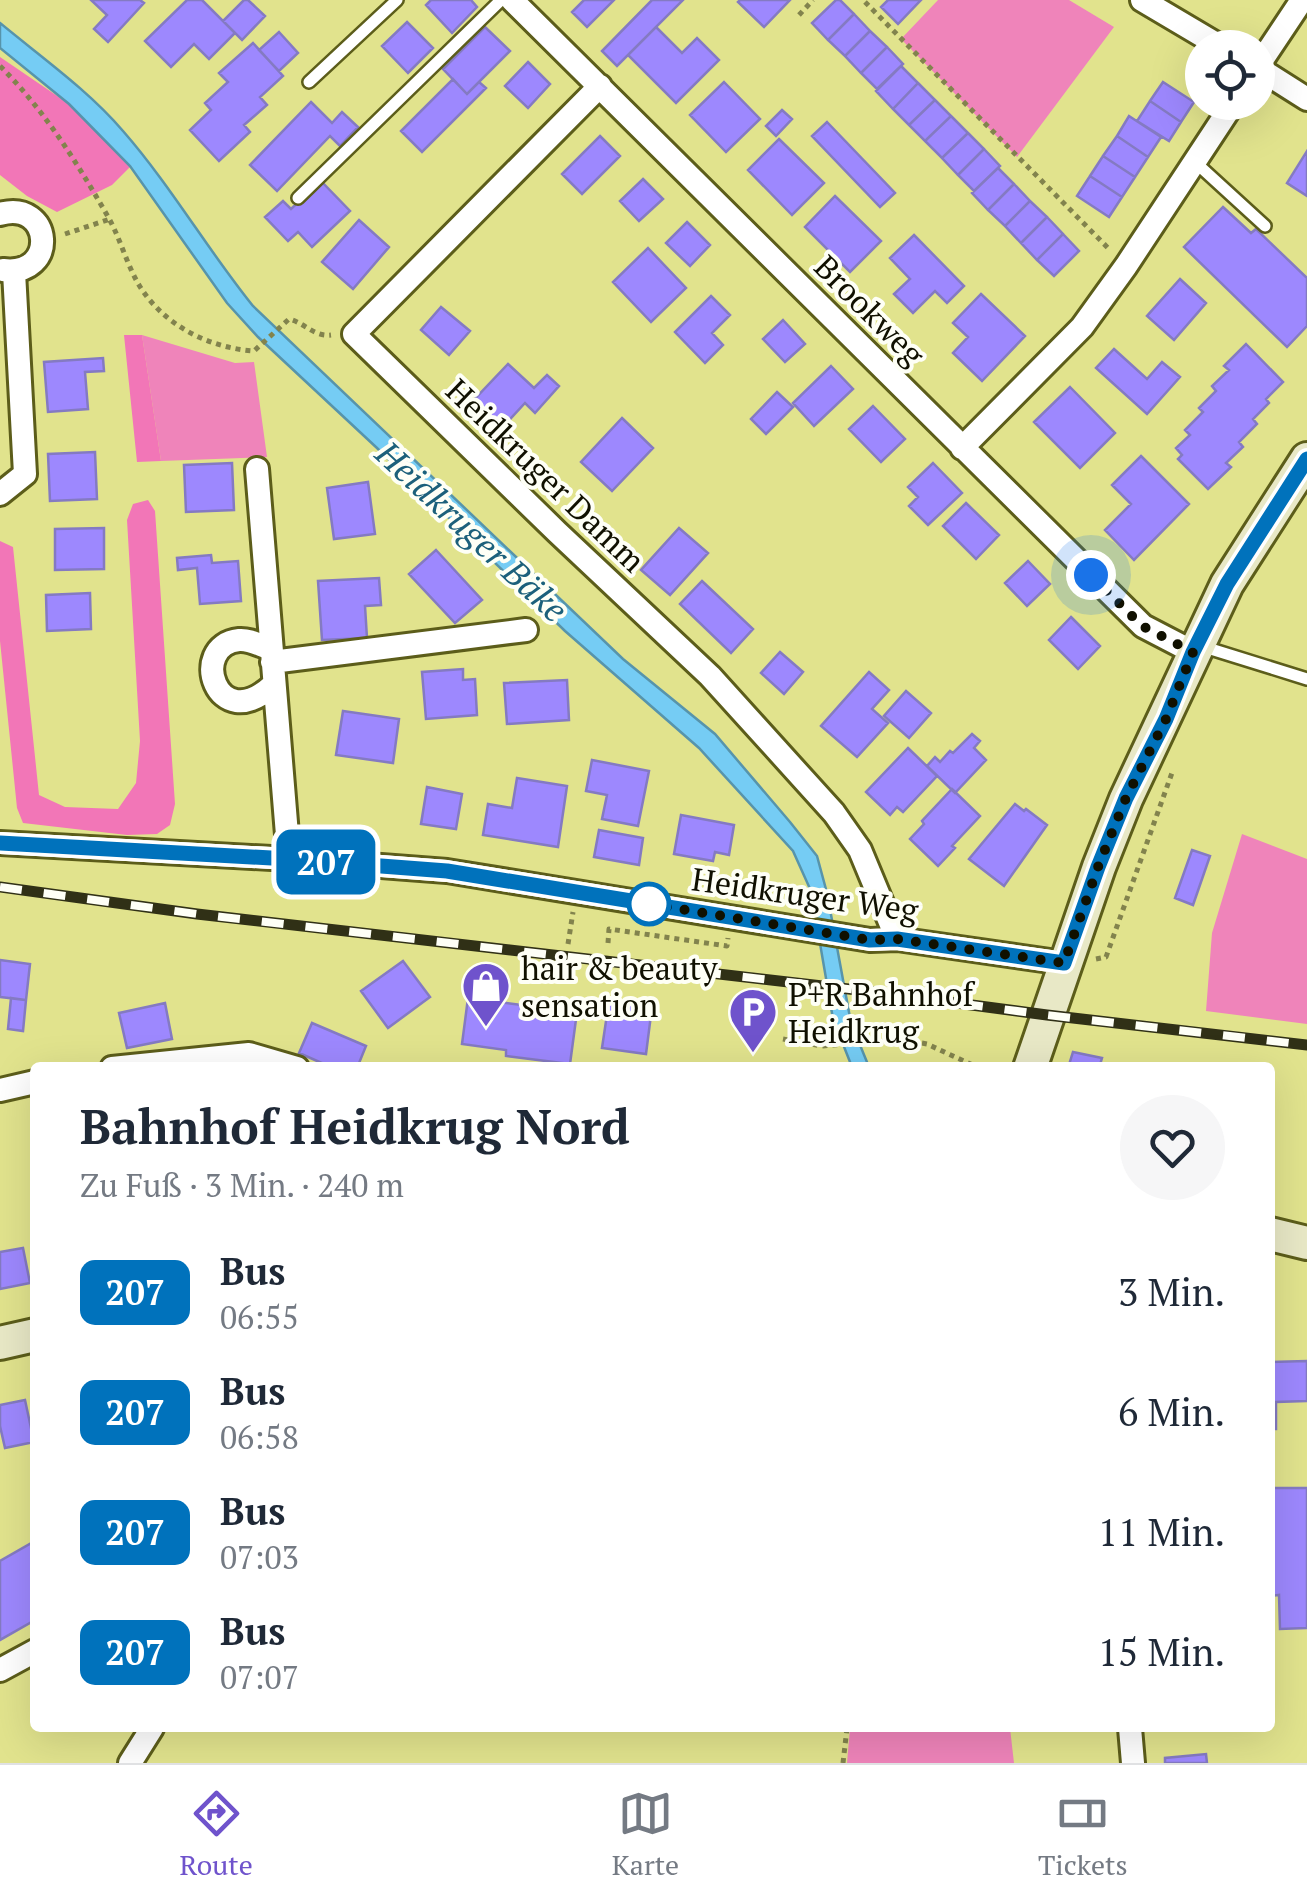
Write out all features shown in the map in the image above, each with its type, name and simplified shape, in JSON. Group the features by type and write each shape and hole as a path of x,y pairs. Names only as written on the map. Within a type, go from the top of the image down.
{"street":[{"name":"Brookweg","path":"512,0 1142,626 1195,649"},
{"path":"1142,0 1193,30"},
{"path":"1275,41 1302,0"},
{"path":"1275,78 1307,99"},
{"path":"354,334 600,86"},
{"path":"962,448 1082,327 1222,120"},
{"path":"0,214 20,212 30,216 42,233 43,244 26,269 7,270 25,474 0,494"},
{"name":"Heidkruger Damm","path":"354,334 710,676 834,813 860,850 897,939"},
{"path":"1032,1062 1098,867 1126,798 1227,584 1307,459"},
{"path":"256,469 289,859"},
{"path":"272,665 526,630"},
{"name":"Heidkruger Weg","path":"0,843 447,871 870,940 897,939 1064,963"},
{"path":"171,1062 249,1054 276,1062"},
{"path":"0,1090 30,1083"},
{"path":"1275,1235 1307,1244"},
{"path":"0,1343 30,1336"},
{"path":"0,1670 30,1654"},
{"path":"130,1763 149,1732"},
{"path":"1130,1732 1133,1763"}],"lane":[{"path":"309,82 397,0"},
{"path":"298,198 501,0"},
{"path":"1195,162 1265,226"},
{"path":"1195,649 1307,679"}],"path":[{"path":"798,15 813,0"},
{"path":"865,2 1126,266"},
{"path":"0,66 40,109 65,144 110,219 138,282 160,311 187,330 238,350 254,351 289,319 320,336 354,334"},
{"path":"43,244 110,219"},
{"path":"608,943 610,929 727,946 732,918"},
{"path":"568,944 572,919"},
{"path":"783,1039 822,1046 892,1040 927,1044 966,1062"},
{"path":"843,1763 847,1732"}],"shaded area":[{"path":"938,0 1069,0 1114,27 1017,157 901,39"},
{"path":"0,57 69,104 131,166 112,185 57,212 0,175"},
{"path":"124,335 142,335 161,461 137,462"},
{"path":"142,335 235,363 254,362 267,457 161,461"},
{"path":"148,500 155,511 175,804 170,825 157,834 127,835 23,823 17,808 0,641 0,541 13,547 39,795 65,807 118,809 136,783 140,741 127,520 133,504"},
{"path":"1242,834 1307,859 1307,1024 1206,1011 1212,933"},
{"path":"850,1732 1010,1732 1014,1763 847,1763"}],"water":[{"name":"Heidkruger Bäke","path":"0,23 80,88 123,131 253,306 623,659 715,734 817,856 851,1023 867,1062 850,1062 833,1019 811,891 793,851 699,748 565,631 258,337 227,303 130,166 69,104 0,48"}],"building":[{"path":"91,0 144,3 108,42 94,29 107,15"},
{"path":"187,0 202,0 235,33 209,59 194,44 171,67 145,41"},
{"path":"244,0 265,16 242,40 223,21"},
{"path":"431,0 471,0 477,7 452,33 426,5"},
{"path":"584,0 614,0 587,27 572,12"},
{"path":"652,0 683,0 617,66 602,51"},
{"path":"740,0 790,0 764,27"},
{"path":"836,0 854,14 828,40 812,23"},
{"path":"888,0 921,0 898,24 881,7"},
{"path":"854,14 870,31 845,56 828,40"},
{"path":"407,22 433,48 408,73 382,46"},
{"path":"485,27 510,51 467,94 443,69"},
{"path":"656,27 682,53 697,38 719,60 676,103 628,55"},
{"path":"870,31 887,47 861,73 845,56"},
{"path":"279,32 298,53 279,71 259,50"},
{"path":"253,43 283,76 260,97 267,105 244,125 250,132 219,161 190,130 211,110 205,103 228,82 219,73"},
{"path":"887,47 903,64 877,89 861,73"},
{"path":"528,62 550,84 528,108 505,86"},
{"path":"901,66 918,83 893,109 876,91"},
{"path":"453,79 467,94 479,82 486,88 422,152 401,131"},
{"path":"724,82 760,119 726,152 690,115"},
{"path":"1163,82 1185,96 1185,116 1181,122 1150,101"},
{"path":"918,83 935,100 909,125 893,109"},
{"path":"935,100 951,116 925,141 909,125"},
{"path":"1150,101 1181,122 1169,141 1137,121"},
{"path":"311,102 332,123 342,112 358,127 340,146 330,136 277,191 250,165"},
{"path":"782,110 792,119 776,136 766,126"},
{"path":"951,116 968,133 942,158 925,141"},
{"path":"1129,116 1161,137 1148,157 1117,136"},
{"path":"827,122 895,193 880,207 812,136"},
{"path":"968,133 984,149 958,175 942,158"},
{"path":"600,136 620,156 582,194 562,174"},
{"path":"1117,136 1148,157 1135,177 1103,156"},
{"path":"779,139 824,183 792,215 748,170"},
{"path":"984,149 1000,166 974,191 958,175"},
{"path":"1307,151 1307,196 1287,183"},
{"path":"1103,156 1135,177 1122,197 1090,176"},
{"path":"998,168 1014,184 988,210 972,193"},
{"path":"1090,176 1122,197 1109,217 1077,196"},
{"path":"643,179 663,199 639,221 620,201"},
{"path":"321,181 350,211 312,247 298,232 288,241 265,217 283,201 291,209"},
{"path":"1014,184 1030,201 1005,226 988,210"},
{"path":"835,196 881,241 850,272 805,227"},
{"path":"1030,201 1047,217 1021,243 1005,226"},
{"path":"1223,207 1251,233 1256,229 1307,278 1307,326 1287,347 1184,247"},
{"path":"1047,217 1063,234 1037,260 1021,243"},
{"path":"359,220 389,247 353,289 322,262"},
{"path":"687,222 710,245 690,266 666,243"},
{"path":"1063,234 1079,251 1054,276 1037,260"},
{"path":"914,235 964,286 947,303 935,291 913,313 894,294 910,279 890,258"},
{"path":"648,248 686,288 651,322 613,282"},
{"path":"1180,279 1206,303 1174,340 1147,316"},
{"path":"981,294 1025,336 982,381 953,353 968,337 953,323"},
{"path":"711,296 730,315 712,333 723,345 705,363 675,332"},
{"path":"441,307 470,331 449,355 421,330"},
{"path":"783,320 805,344 785,362 763,339"},
{"path":"1246,344 1283,382 1253,419 1257,424 1239,442 1243,447 1226,463 1231,467 1208,489 1178,459 1182,455 1176,448 1190,435 1185,430 1203,412 1199,408 1216,391 1212,386 1229,370 1224,366"},
{"path":"1114,349 1147,379 1162,362 1180,377 1147,414 1096,368"},
{"path":"103,358 104,371 85,372 88,409 48,412 44,362"},
{"path":"508,364 534,388 547,375 559,386 535,413 525,403 499,431 470,404"},
{"path":"831,366 853,389 814,426 793,403"},
{"path":"1070,387 1115,433 1080,468 1034,422"},
{"path":"777,392 793,407 766,434 751,419"},
{"path":"873,406 905,439 881,462 849,429"},
{"path":"622,418 653,448 612,491 581,462"},
{"path":"95,452 97,499 50,501 48,454"},
{"path":"1141,456 1189,504 1134,560 1105,530 1131,504 1112,485"},
{"path":"232,463 234,510 186,512 184,465"},
{"path":"933,463 962,493 928,525 909,506 918,497 908,487"},
{"path":"368,482 375,534 334,539 327,488"},
{"path":"966,503 999,535 976,559 943,526"},
{"path":"104,528 104,569 55,570 55,529"},
{"path":"679,528 708,553 670,595 641,570"},
{"path":"436,550 482,600 455,623 409,574"},
{"path":"211,555 212,563 238,561 241,601 200,604 197,568 178,570 177,558"},
{"path":"1028,561 1050,584 1027,606 1005,583"},
{"path":"379,578 381,605 365,606 367,638 322,640 318,581"},
{"path":"702,581 753,629 731,653 680,604"},
{"path":"90,593 91,629 47,631 46,595"},
{"path":"1071,617 1100,646 1078,669 1049,640"},
{"path":"780,652 803,672 784,694 761,673"},
{"path":"463,669 463,680 475,679 477,715 426,719 422,672"},
{"path":"869,672 889,690 872,709 888,723 857,757 821,726"},
{"path":"567,680 569,720 507,724 504,683"},
{"path":"906,691 931,713 909,738 884,716"},
{"path":"343,711 399,719 393,763 336,755"},
{"path":"972,734 980,741 974,748 986,760 955,793 927,766 935,757 940,762 950,751 953,753"},
{"path":"908,748 937,776 903,812 897,807 890,815 866,792"},
{"path":"592,760 649,771 638,826 602,819 607,795 586,791"},
{"path":"517,778 567,786 558,847 483,835 488,804 512,808"},
{"path":"427,787 462,794 456,829 421,824"},
{"path":"952,789 980,816 938,866 910,839"},
{"path":"1015,804 1047,825 1004,886 969,859"},
{"path":"681,815 734,825 729,855 715,852 713,861 674,854"},
{"path":"599,830 643,838 639,865 594,857"},
{"path":"1192,850 1210,856 1193,905 1175,898"},
{"path":"0,960 30,964 26,1000 0,997"},
{"path":"403,961 430,997 388,1028 361,991"},
{"path":"11,998 26,1000 23,1031 8,1029"},
{"path":"468,998 577,1012 570,1062 506,1056 506,1050 462,1044"},
{"path":"609,1001 652,1007 646,1054 602,1048"},
{"path":"165,1003 172,1039 127,1048 119,1013"},
{"path":"312,1023 366,1046 359,1062 319,1062 299,1053"},
{"path":"1073,1052 1102,1058 1101,1062 1070,1062"},
{"path":"23,1248 30,1283 0,1289 0,1252"},
{"path":"1307,1361 1307,1401 1276,1402 1276,1429 1275,1429 1275,1362"},
{"path":"25,1400 30,1443 5,1448 0,1405"},
{"path":"1275,1488 1307,1488 1307,1628 1280,1629 1279,1595 1275,1595"},
{"path":"30,1544 30,1623 0,1640 0,1561"},
{"path":"1206,1754 1207,1763 1165,1763 1165,1758"}],"railway":[{"path":"0,887 197,914 1307,1045"}],"bus line":[{"name":"207","path":"0,843 447,871 870,940 897,939 1064,963 1126,798 1166,719 1193,652 1227,584 1307,459"}],"place":[{"name":"hair & beauty sensation","path":"486,1028"},
{"name":"P+R Bahnhof Heidkrug","path":"753,1054"}],"route":[{"path":"649,904 870,940 897,939 1064,963 1126,798 1166,719 1193,652 1142,626 1091,575"}]}
